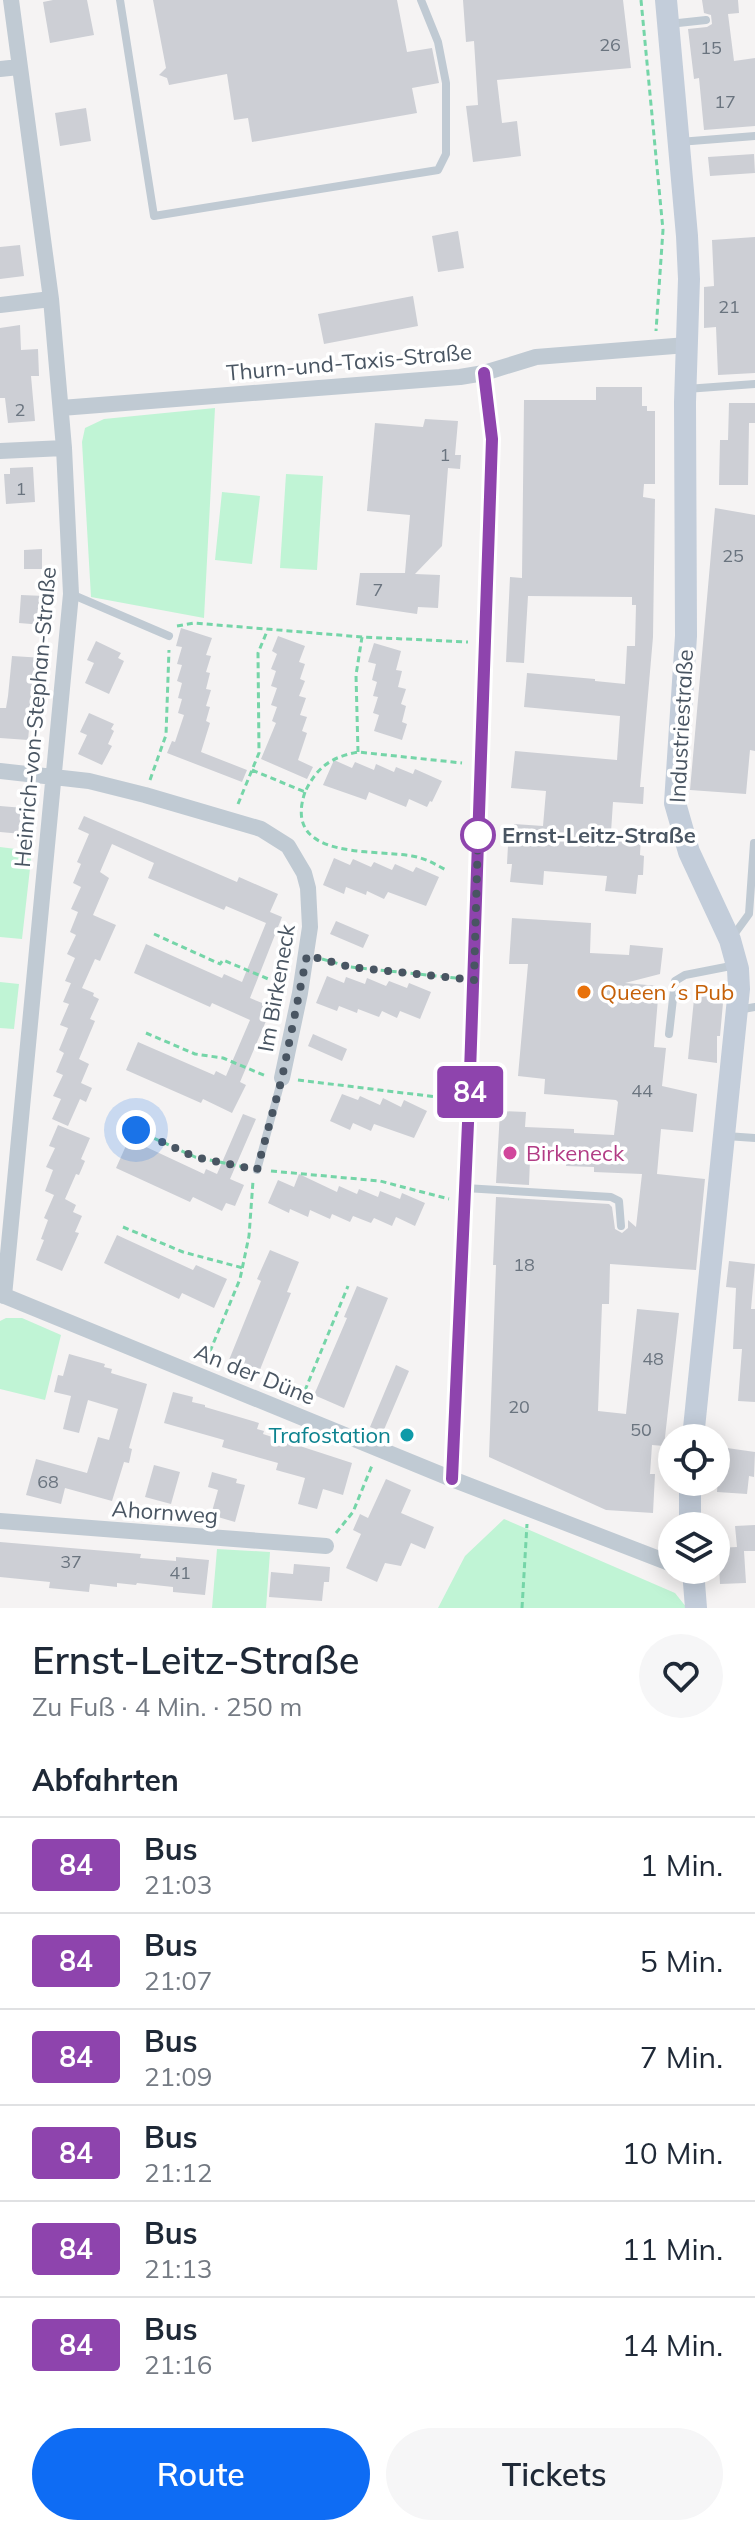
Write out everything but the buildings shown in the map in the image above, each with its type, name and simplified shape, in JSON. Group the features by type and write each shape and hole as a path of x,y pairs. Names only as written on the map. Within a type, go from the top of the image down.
{"street":[{"name":"Heinrich-von-Stephan-Straße","path":"2,1295 71,594 64,448 51,299 11,0"},
{"name":"Industriestraße","path":"666,0 688,250 686,636 675,803 689,852 730,940 746,1009 725,1135 694,1424"},
{"path":"0,69 19,67"},
{"path":"0,305 51,299"},
{"name":"Thurn-und-Taxis-Straße","path":"61,408 484,373 536,357 687,345"},
{"path":"452,1479 474,980 492,439 484,373"},
{"path":"0,451 64,448"},
{"name":"Im Birkeneck","path":"0,771 89,781 145,795 271,833 288,846 297,859 308,888 310,927 282,1080"},
{"name":"An der Düne","path":"2,1295 452,1479 658,1559"},
{"name":"Ahornweg","path":"0,1521 326,1546"},
{"path":"693,1584 696,1608"}],"lane":[{"path":"120,0 154,216 438,170 446,154 446,83 438,42 421,0"},
{"path":"668,24 706,20"},
{"path":"679,142 755,136"},
{"path":"686,389 755,384"},
{"path":"71,594 169,636"},
{"path":"730,940 749,914 754,843"},
{"path":"669,1034 675,981 685,975 737,965"},
{"name":"Im Birkeneck","path":"257,1170 282,1080"},
{"path":"725,1135 755,1138"},
{"path":"464,1196 611,1197 619,1201 621,1226"}],"path":[{"path":"641,0 663,230 654,347"},
{"path":"145,795 166,735 169,636 174,626 184,623 486,643"},
{"path":"231,820 259,753 258,653 268,629"},
{"path":"358,752 356,675 362,637"},
{"path":"446,870 420,858 342,849 318,841 306,831 303,823 305,792 313,777 328,761 358,752 481,765"},
{"path":"252,770 305,792"},
{"path":"154,934 220,964 223,960 300,993"},
{"path":"307,955 350,967 474,980"},
{"path":"146,1033 195,1054 223,1058 282,1080 469,1101"},
{"path":"136,1130 195,1157 257,1170 380,1181 464,1196"},
{"path":"199,1375 237,1291 249,1236 252,1187 257,1170"},
{"path":"123,1227 183,1252 243,1268"},
{"path":"294,1414 348,1286"},
{"path":"326,1546 353,1512 379,1448"},
{"path":"522,1608 528,1508"}],"green space":[{"path":"215,408 204,618 91,597 82,442 85,428 104,419"},
{"path":"286,474 323,476 317,570 280,568"},
{"path":"222,492 260,496 252,564 215,560"},
{"path":"0,847 32,851 22,939 0,937"},
{"path":"0,982 19,984 14,1029 0,1028"},
{"path":"22,1318 61,1335 45,1400 0,1389 0,1321"},
{"path":"504,1519 675,1593 687,1608 438,1608 465,1556"},
{"path":"217,1549 270,1552 266,1608 212,1608"}],"bus line":[{"name":"84","path":"452,1479 469,1101 492,439 484,373"}],"place":[{"name":"Ernst-Leitz-Straße","path":"478,835"},
{"name":"Queen´s Pub","path":"584,992"},
{"name":"Birkeneck","path":"510,1153"},
{"name":"Trafostation","path":"407,1435"}],"route":[{"path":"136,1130 195,1157 257,1170 282,1078 307,955 350,967 474,980 478,835"}]}
